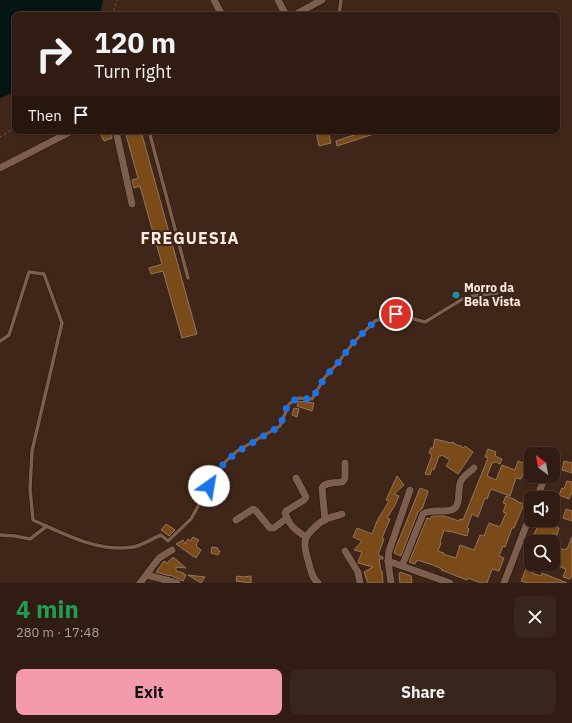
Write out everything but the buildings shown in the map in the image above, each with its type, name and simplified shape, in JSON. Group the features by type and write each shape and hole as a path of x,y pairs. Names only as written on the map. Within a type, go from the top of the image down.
{"street":[{"path":"215,0 221,12"},
{"path":"278,0 284,12"},
{"path":"300,12 322,0"},
{"path":"0,168 66,134"},
{"path":"117,134 132,204"},
{"path":"325,520 322,488 326,484 342,482 344,480 345,463"},
{"path":"402,566 422,514 428,511 448,511 455,508 457,505 460,481 474,468"},
{"path":"296,478 306,497 285,513 290,525 306,537"},
{"path":"391,583 388,561 390,551 410,490"},
{"path":"236,520 253,509 270,528 273,529 287,518"},
{"path":"318,583 313,578 311,572 305,548 306,537 325,520 342,514"},
{"path":"504,583 526,527"},
{"path":"140,583 158,558 172,550"},
{"path":"345,551 358,572 360,583"},
{"path":"388,561 450,583"},
{"path":"147,575 176,583"}],"lane":[{"path":"339,12 341,0"},
{"path":"150,134 188,278"},
{"path":"0,341 9,335 29,272 44,274 62,323 32,451 30,489 32,520 82,541 115,548 134,547 161,535 168,541 191,519 213,479 224,463 237,452 280,426 288,404 298,398 312,399 325,377 353,343 375,321 396,314 426,322 466,297 497,292"},
{"path":"0,535 30,539 47,526"}],"path":[{"path":"113,12 117,0"},
{"path":"0,137 12,130"}],"shaded area":[{"path":"0,0 103,0 101,12 12,12 12,93 0,98"}],"place":[{"name":"Morro da Bela Vista","path":"456,295"}],"district":[{"name":"FREGUESIA","path":"190,238"}],"route":[{"path":"209,486 224,463 237,452 280,426 288,404 298,398 312,399 325,377 353,343 375,321 396,314"}]}
